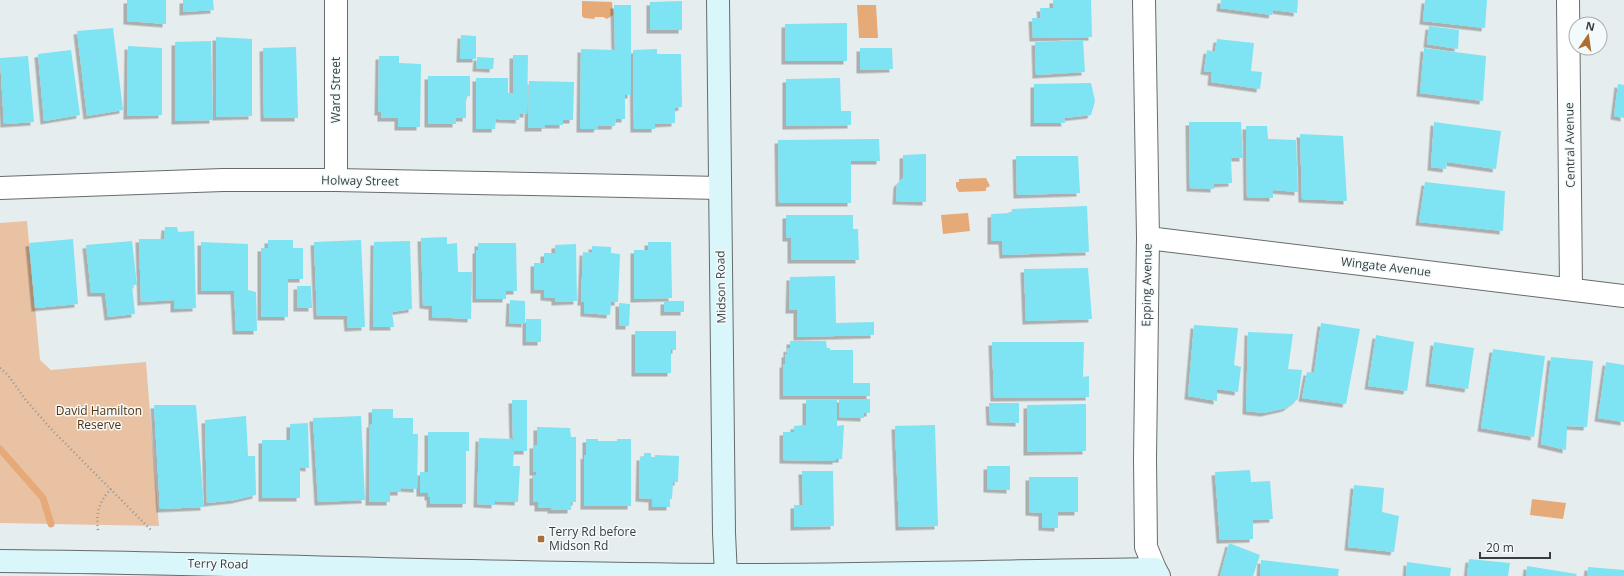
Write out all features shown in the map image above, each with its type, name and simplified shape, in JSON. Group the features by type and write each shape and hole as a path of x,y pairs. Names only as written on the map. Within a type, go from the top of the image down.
{"street":[{"name":"Ward Street","path":"336,0 336,180"},
{"name":"Midson Road","path":"718,0 724,533 726,575"},
{"name":"Epping Avenue","path":"1144,0 1148,238 1145,459 1146,547 1157,572"},
{"name":"Central Avenue","path":"1568,0 1571,289"},
{"name":"Holway Street","path":"0,188 223,180 336,180 720,188"},
{"name":"Wingate Avenue","path":"1148,238 1624,296"},
{"name":"Terry Road","path":"0,561 242,570 726,575 1157,572"}],"path":[{"path":"0,368 8,375 25,399 52,430 152,531"},
{"path":"98,530 96,516 104,496 111,489"}],"green space":[{"name":"David Hamilton Reserve","path":"27,221 40,360 51,370 146,362 159,526 0,523 0,223"}],"shaded area":[{"path":"582,1 612,2 613,15 607,19 603,17 595,17 594,19 584,18 582,16"},
{"path":"857,5 876,5 878,38 859,38"},
{"path":"986,178 990,186 986,188 986,191 959,192 956,187 956,182 959,182 959,179"},
{"path":"968,213 970,231 943,234 941,215"},
{"path":"1532,499 1566,503 1563,519 1530,515"}],"building":[{"path":"127,0 166,0 166,24 127,21"},
{"path":"183,0 213,0 214,10 183,12"},
{"path":"1053,0 1091,0 1092,37 1033,38 1032,18 1041,18 1040,8 1053,8"},
{"path":"1221,0 1298,0 1297,13 1273,10 1272,15 1220,8"},
{"path":"1425,0 1487,0 1485,28 1423,21"},
{"path":"682,1 682,30 650,30 650,2"},
{"path":"614,5 631,5 631,95 625,95 625,119 616,119 615,126 598,126 597,129 580,129 581,49 615,50"},
{"path":"847,23 847,61 785,61 785,24"},
{"path":"1429,26 1459,30 1458,49 1427,44"},
{"path":"113,28 123,110 87,116 77,31"},
{"path":"461,35 476,36 476,59 460,59"},
{"path":"216,37 252,39 252,116 216,117"},
{"path":"1217,39 1254,43 1251,71 1262,72 1260,89 1211,82 1212,72 1204,71 1207,50 1215,52"},
{"path":"1083,40 1085,72 1036,75 1035,42"},
{"path":"211,41 213,120 175,121 175,42"},
{"path":"128,46 162,48 162,115 127,116"},
{"path":"296,47 298,118 264,118 263,48"},
{"path":"860,48 892,48 893,69 860,70"},
{"path":"1424,48 1486,56 1483,101 1420,93"},
{"path":"657,49 657,54 681,54 682,107 675,108 675,123 655,124 655,129 634,129 633,50"},
{"path":"71,50 80,115 44,121 38,54"},
{"path":"513,55 528,55 527,114 520,114 519,120 496,119 495,129 476,129 476,78 508,78 508,93 513,93"},
{"path":"28,56 34,122 4,124 0,58"},
{"path":"379,56 399,56 399,63 421,64 420,127 398,127 398,118 381,118 381,112 378,112"},
{"path":"477,57 494,58 493,69 476,68"},
{"path":"428,76 470,76 470,96 466,97 466,118 456,118 456,124 428,124"},
{"path":"840,78 841,111 851,111 851,125 786,126 786,79"},
{"path":"529,81 574,82 573,120 563,120 563,125 545,125 545,128 528,128"},
{"path":"1091,83 1095,101 1091,115 1064,118 1065,123 1034,123 1034,84"},
{"path":"1618,84 1624,85 1624,118 1614,116"},
{"path":"1189,122 1241,122 1243,158 1231,158 1232,183 1214,184 1214,189 1190,188"},
{"path":"1434,122 1501,131 1496,169 1447,162 1446,169 1431,167"},
{"path":"1246,126 1267,126 1268,139 1296,140 1298,192 1273,190 1273,198 1247,197"},
{"path":"1300,134 1343,136 1347,201 1302,199"},
{"path":"879,139 880,161 851,161 851,203 779,203 778,140"},
{"path":"926,154 926,202 896,201 897,184 903,178 903,155"},
{"path":"1016,156 1078,156 1080,193 1017,195"},
{"path":"1425,182 1505,191 1503,231 1419,222"},
{"path":"1087,206 1089,252 1003,255 1002,241 991,241 991,214 1011,213 1012,209"},
{"path":"786,215 853,215 853,229 858,229 859,260 791,260 791,238 786,238"},
{"path":"165,227 177,227 178,232 194,231 196,308 174,309 174,300 141,302 139,239 164,239"},
{"path":"447,237 447,244 457,243 458,272 472,272 471,319 432,317 432,306 423,305 421,238"},
{"path":"73,239 78,304 35,308 29,243"},
{"path":"268,240 293,240 293,248 303,248 303,279 288,279 288,317 261,317 261,248 268,248"},
{"path":"361,240 365,327 348,328 347,316 317,316 314,242"},
{"path":"132,241 137,285 132,285 135,314 108,317 105,293 91,293 86,245"},
{"path":"410,241 412,309 392,312 394,327 373,327 374,242"},
{"path":"201,242 248,244 248,290 256,292 257,331 236,331 234,291 201,291"},
{"path":"648,242 671,242 672,298 634,299 634,250 648,250"},
{"path":"478,243 516,243 517,291 506,291 506,299 476,299 476,250 478,250"},
{"path":"576,244 577,301 555,302 555,298 544,297 544,290 534,290 534,263 544,263 544,253 555,253 555,245"},
{"path":"592,246 611,247 611,253 620,254 618,302 611,302 610,315 584,313 584,302 581,302 583,252 592,253"},
{"path":"1088,268 1092,319 1026,321 1024,269"},
{"path":"835,276 836,323 874,322 874,335 797,337 797,310 789,310 790,277"},
{"path":"297,286 311,286 312,308 297,308"},
{"path":"510,300 525,301 525,324 509,323"},
{"path":"664,301 684,301 684,312 664,312"},
{"path":"619,303 630,304 629,326 619,326"},
{"path":"526,319 541,319 541,342 526,342"},
{"path":"1321,323 1360,329 1346,404 1302,398 1307,372 1314,373"},
{"path":"1194,325 1238,328 1234,365 1241,367 1238,392 1217,389 1217,401 1188,396"},
{"path":"635,331 676,331 676,350 671,350 671,373 635,373"},
{"path":"1248,332 1293,334 1288,369 1302,370 1298,399 1286,408 1264,413 1246,411"},
{"path":"1376,335 1414,342 1407,391 1368,386"},
{"path":"790,341 826,341 827,348 830,348 830,350 853,350 853,383 870,383 870,396 783,396 783,364 785,364 785,354 787,354 787,348 790,349"},
{"path":"992,342 1084,342 1083,377 1089,376 1089,397 994,398"},
{"path":"1434,342 1474,348 1468,389 1429,383"},
{"path":"1493,349 1545,356 1534,437 1481,428"},
{"path":"1551,357 1593,361 1587,427 1567,426 1566,450 1541,444"},
{"path":"1606,362 1624,365 1624,422 1598,418"},
{"path":"839,399 870,399 870,413 864,413 864,418 839,417"},
{"path":"512,400 527,400 527,451 514,451 513,466 520,466 518,502 495,501 495,505 477,504 479,438 513,439"},
{"path":"806,400 837,400 837,426 844,425 842,459 836,459 836,461 783,460 783,432 794,432 794,426 806,425"},
{"path":"989,403 1019,403 1019,423 990,422"},
{"path":"1086,404 1086,451 1027,452 1027,405"},
{"path":"154,405 196,405 204,507 160,509"},
{"path":"372,409 393,409 393,418 413,418 413,434 418,434 417,489 401,488 401,492 390,492 390,502 369,502 370,424 372,424"},
{"path":"246,416 248,456 255,456 256,495 235,500 207,503 205,420"},
{"path":"361,416 365,500 318,502 313,418"},
{"path":"308,423 309,468 300,467 300,498 262,498 262,440 290,440 290,424"},
{"path":"935,425 938,526 899,527 895,426"},
{"path":"537,427 570,428 571,437 576,437 576,502 571,502 571,510 551,510 551,508 538,508 538,502 533,502 533,475 536,475 536,472 533,472 533,445 537,445"},
{"path":"428,432 469,432 469,451 466,451 466,504 430,504 430,497 428,497 428,493 420,493 420,472 428,472"},
{"path":"586,439 598,439 598,441 617,441 617,439 631,439 631,506 584,506 584,455 586,456"},
{"path":"644,453 651,453 651,457 655,457 655,455 679,456 678,482 673,482 670,507 652,507 652,499 639,498 640,457 644,457"},
{"path":"987,466 1010,466 1010,490 987,489"},
{"path":"1250,470 1251,482 1270,481 1273,519 1253,520 1253,539 1220,540 1215,472"},
{"path":"802,471 833,471 834,526 794,527 794,505 803,505"},
{"path":"1029,477 1078,477 1078,512 1058,512 1058,528 1042,527 1042,513 1029,512"},
{"path":"1354,485 1384,488 1382,512 1399,516 1394,552 1348,547"},
{"path":"1229,543 1260,555 1253,576 1220,576"},
{"path":"1469,559 1510,563 1508,576 1467,576"},
{"path":"1261,560 1339,569 1338,576 1260,576"},
{"path":"1407,562 1451,568 1450,576 1406,576"},
{"path":"1527,566 1577,574 1576,576 1526,576"},
{"path":"1588,567 1624,570 1624,576 1587,576"}],"waterway":[{"path":"0,449 43,498 51,524"}],"place":[{"name":"Terry Rd before Midson Rd","path":"541,539"}]}
